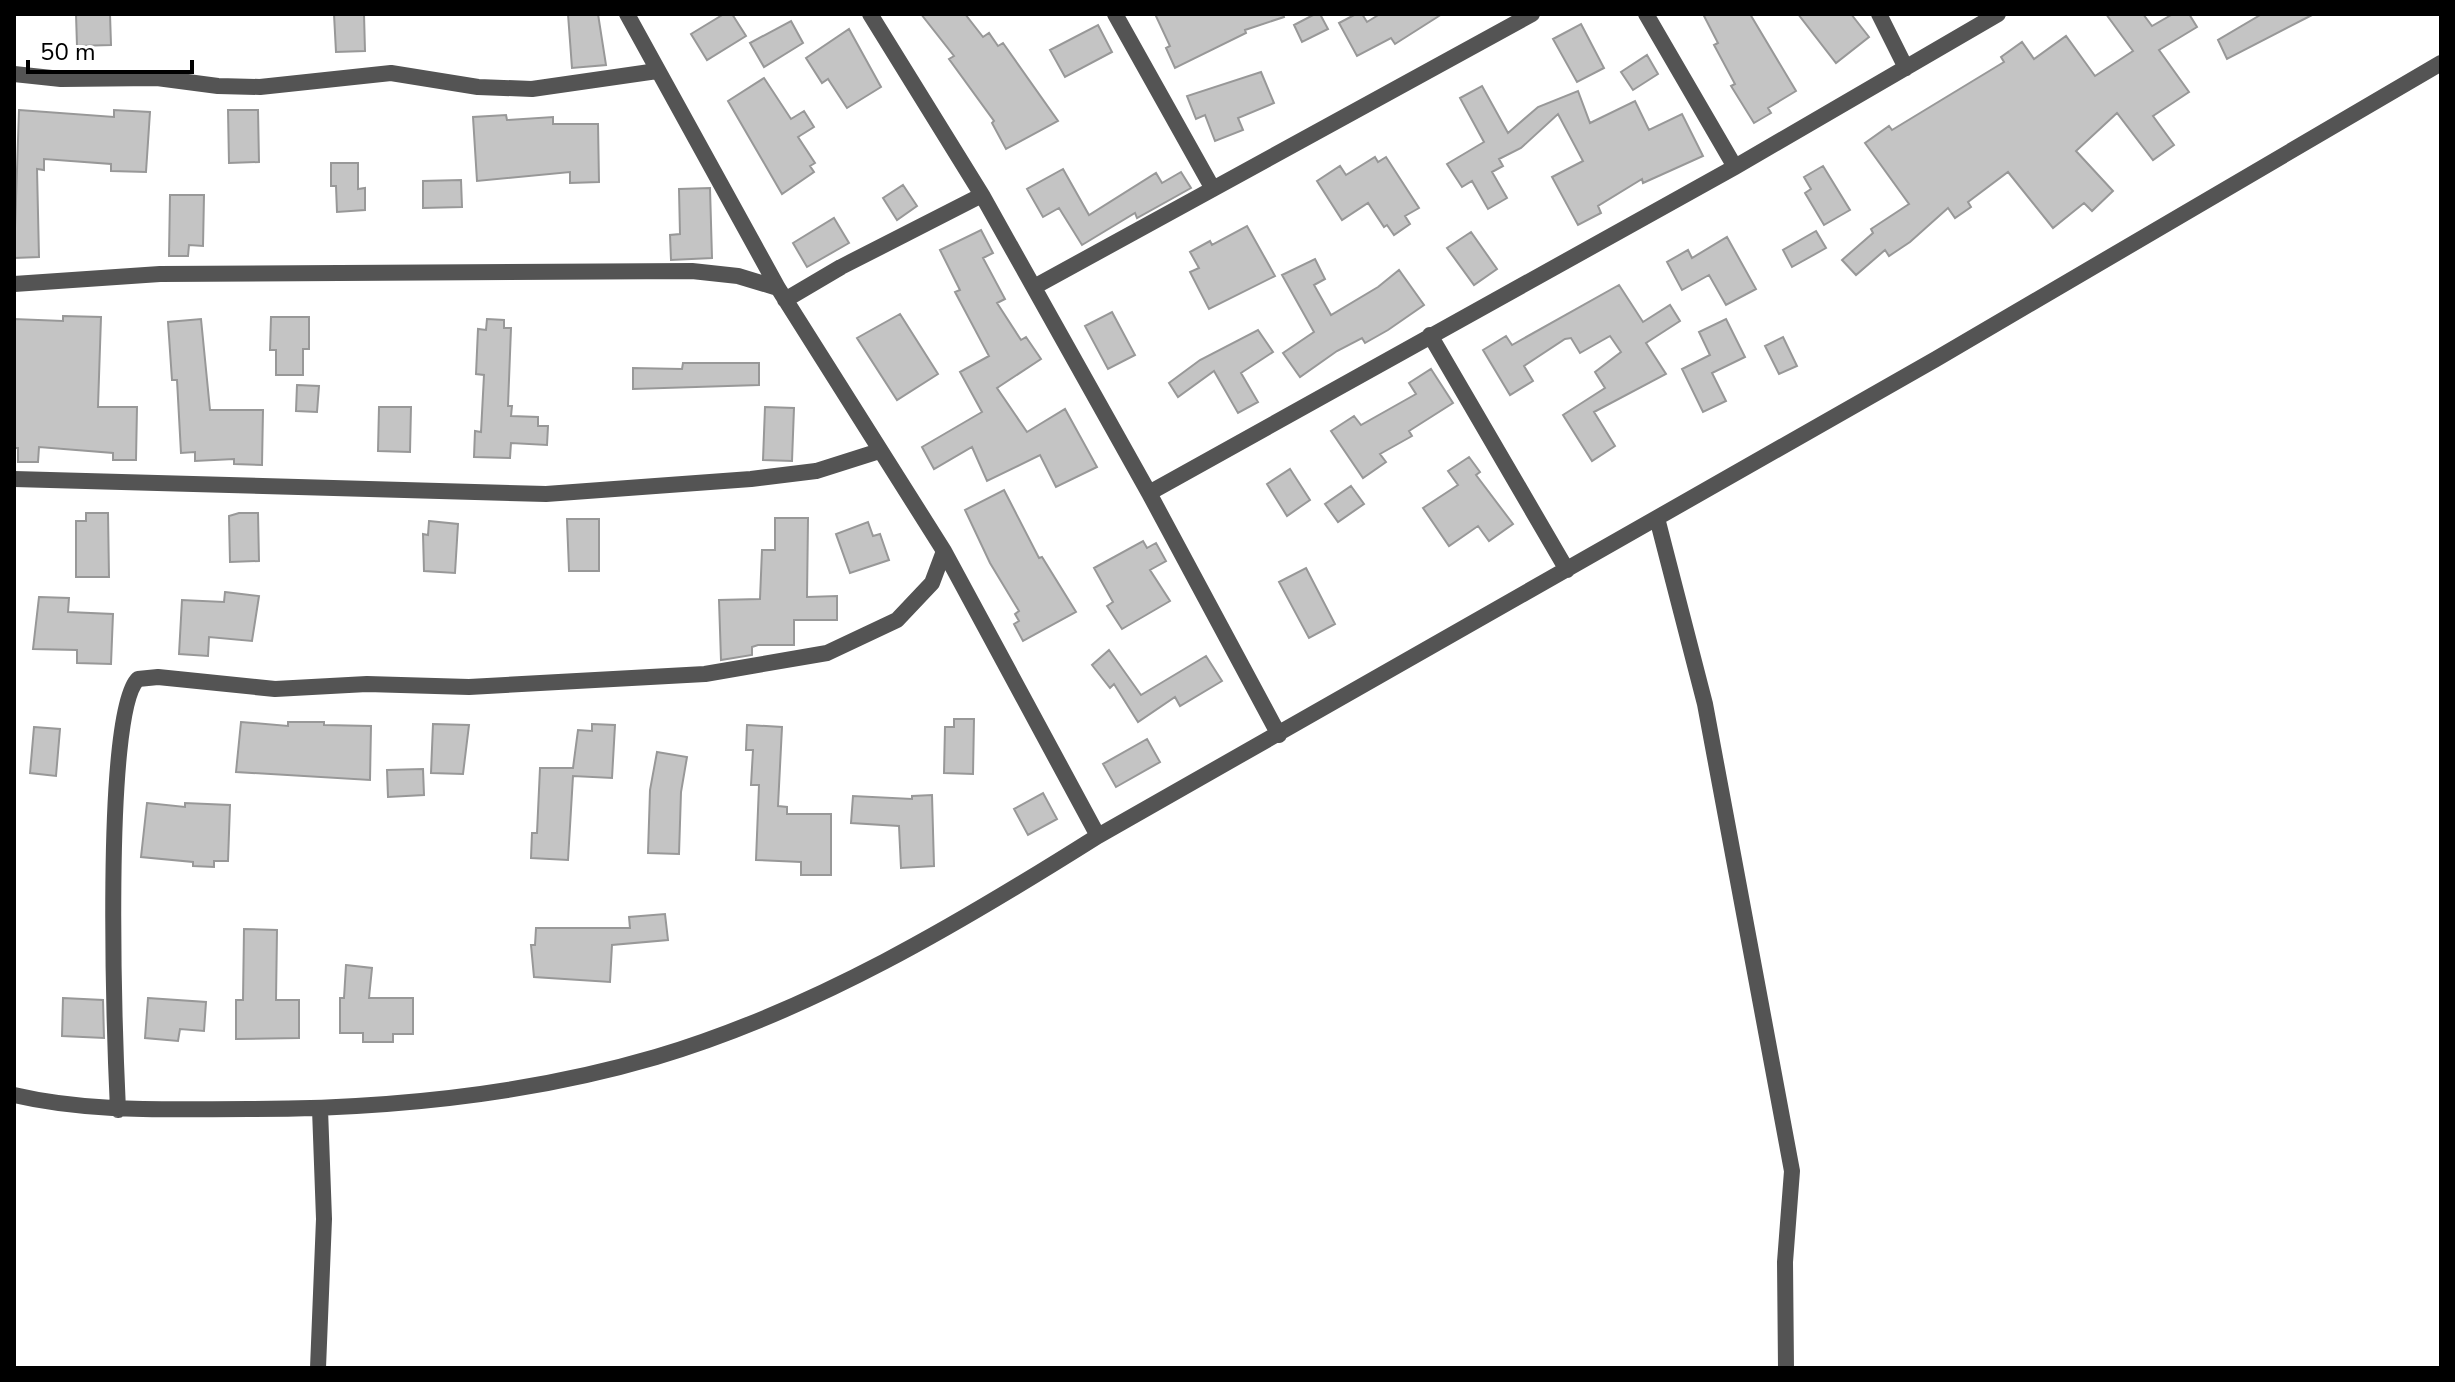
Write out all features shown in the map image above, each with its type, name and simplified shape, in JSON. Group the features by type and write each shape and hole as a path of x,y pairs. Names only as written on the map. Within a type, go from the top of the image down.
{"street":[{"path":"627,14 781,294 944,551 1098,836"},
{"path":"870,14 982,195 1149,493 1279,735"},
{"path":"1115,14 1213,189"},
{"path":"1034,287 1532,14"},
{"path":"1646,14 1735,167"},
{"path":"1879,14 1906,68"},
{"path":"1149,493 1735,167 1998,14"},
{"path":"14,1095 118,1110 320,1109 472,1097 543,1085 657,1057 757,1020 889,959 1001,897 1098,836 1567,570 2441,63"},
{"path":"14,74 61,79 157,78 260,87 391,73 478,87 532,89 657,71"},
{"path":"14,284 160,274 692,271 738,276 781,294 982,195"},
{"path":"1430,335 1567,570"},
{"path":"14,479 546,494 816,471 879,451"},
{"path":"1657,518 1705,704 1792,1171 1785,1262 1786,1368"},
{"path":"118,1110 111,959 117,801 127,701 138,679 158,677 275,689 367,684 469,687 705,674 827,653 897,620 932,583 944,551"},
{"path":"318,1368 324,1219 320,1109"}],"building":[{"path":"76,14 110,14 111,45 77,46"},
{"path":"334,14 364,14 365,51 336,52"},
{"path":"568,14 598,14 606,65 572,68"},
{"path":"724,14 732,14 746,36 707,60 691,34"},
{"path":"921,14 965,14 983,37 989,33 998,46 1003,43 1058,121 1006,149 992,123 994,121 949,59 954,56"},
{"path":"1155,14 1283,14 1284,17 1245,30 1246,33 1175,68 1166,48 1170,46"},
{"path":"1320,14 1328,29 1302,42 1294,25"},
{"path":"1362,14 1367,22 1380,14 1442,14 1395,44 1391,38 1357,56 1339,23"},
{"path":"1703,14 1750,14 1796,91 1768,108 1771,113 1754,123 1731,86 1735,84 1714,45 1718,43"},
{"path":"1798,14 1851,14 1869,37 1836,63"},
{"path":"2106,14 2143,14 2152,26 2173,14 2189,14 2197,27 2159,50 2189,92 2153,116 2174,145 2153,160 2117,113 2076,151 2113,191 2092,211 2084,203 2053,228 2008,172 1968,202 1971,207 1955,218 1948,208 1910,242 1889,256 1885,250 1856,275 1842,260 1873,233 1871,229 1909,204 1865,143 1889,126 1892,130 2004,62 2001,57 2022,42 2034,59 2066,36 2095,76 2133,51"},
{"path":"2262,14 2314,14 2227,59 2218,40"},
{"path":"791,21 803,43 764,67 750,43"},
{"path":"1581,24 1604,68 1577,82 1553,39"},
{"path":"1098,25 1112,52 1065,77 1050,50"},
{"path":"849,29 881,87 847,108 828,79 822,83 806,58"},
{"path":"1647,55 1658,74 1633,90 1621,72"},
{"path":"1261,72 1274,103 1238,118 1243,130 1215,141 1205,115 1196,119 1187,96"},
{"path":"764,78 791,119 804,111 814,127 798,137 815,163 810,166 814,172 782,194 728,101"},
{"path":"1482,86 1508,133 1538,107 1578,91 1590,123 1635,101 1649,130 1682,114 1703,156 1643,183 1642,179 1598,206 1601,213 1578,225 1552,177 1583,161 1558,114 1521,148 1499,159 1503,166 1492,172 1507,198 1488,209 1472,181 1462,187 1447,164 1484,142 1460,98"},
{"path":"19,110 114,117 114,110 150,112 146,172 111,171 111,164 44,159 44,170 37,169 39,257 14,258"},
{"path":"228,110 258,110 259,162 229,163"},
{"path":"506,115 507,120 553,117 553,124 598,124 599,182 570,183 570,172 477,181 473,117"},
{"path":"1375,157 1378,162 1386,157 1419,208 1405,216 1410,224 1394,235 1387,225 1384,227 1368,203 1342,220 1317,181 1340,166 1346,175"},
{"path":"331,163 358,163 358,189 365,188 365,210 337,212 336,186 331,186"},
{"path":"1823,166 1850,210 1824,225 1805,193 1811,189 1804,177"},
{"path":"1063,169 1089,215 1156,173 1162,183 1181,172 1191,188 1137,218 1135,213 1082,245 1059,208 1043,217 1027,189"},
{"path":"461,180 462,207 423,208 423,181"},
{"path":"903,185 917,206 897,220 883,198"},
{"path":"710,188 712,258 671,260 670,235 680,234 679,189"},
{"path":"170,195 204,195 203,246 189,245 188,256 169,256"},
{"path":"834,218 849,243 807,267 793,243"},
{"path":"1247,226 1275,276 1209,309 1190,272 1199,268 1190,252 1210,241 1212,245"},
{"path":"981,230 993,253 983,258 1005,299 997,303 1021,340 1026,337 1041,359 997,388 1027,432 1065,409 1097,467 1056,487 1040,455 987,481 972,447 934,469 922,447 982,412 960,372 989,356 955,292 960,290 940,250"},
{"path":"1816,231 1826,248 1792,267 1783,250"},
{"path":"1471,232 1497,269 1474,285 1447,248"},
{"path":"1727,237 1756,289 1726,305 1709,275 1682,290 1667,262 1688,250 1692,258"},
{"path":"1315,259 1325,279 1314,285 1331,315 1378,287 1399,270 1424,305 1365,343 1362,338 1337,351 1300,377 1283,353 1314,332 1282,275"},
{"path":"1619,285 1643,322 1670,305 1680,321 1646,343 1666,374 1594,412 1615,446 1592,461 1563,415 1605,388 1595,372 1621,352 1610,336 1580,353 1571,338 1565,339 1524,366 1533,381 1510,395 1483,350 1506,336 1512,345"},
{"path":"1112,312 1135,355 1108,369 1085,326"},
{"path":"900,314 938,374 897,400 857,338"},
{"path":"63,316 101,317 98,407 137,407 136,460 113,460 113,453 39,447 38,462 18,462 18,448 14,448 14,319 63,321"},
{"path":"271,317 309,317 309,349 303,349 303,375 276,375 276,350 270,350"},
{"path":"201,319 210,410 263,410 262,465 234,464 234,459 195,461 195,452 181,453 177,380 172,380 168,322"},
{"path":"487,319 504,320 504,328 511,328 508,406 512,406 511,416 538,417 538,426 548,426 547,445 511,443 510,458 474,457 475,431 481,432 484,375 476,374 478,329 486,330"},
{"path":"1726,319 1745,357 1712,373 1726,401 1703,412 1682,369 1710,355 1699,332"},
{"path":"1258,330 1273,352 1241,373 1258,402 1238,413 1214,371 1178,397 1169,383 1200,360"},
{"path":"1783,337 1797,366 1779,374 1765,346"},
{"path":"683,363 759,363 759,385 633,389 633,368 682,369"},
{"path":"1431,369 1453,403 1409,431 1412,436 1380,454 1386,462 1363,478 1331,431 1354,416 1361,425 1416,394 1409,383"},
{"path":"297,385 319,386 317,412 296,411"},
{"path":"379,407 411,407 410,452 378,451"},
{"path":"765,407 794,408 792,461 763,460"},
{"path":"1469,457 1480,472 1476,475 1513,524 1489,541 1478,526 1449,546 1423,508 1458,485 1448,471"},
{"path":"1290,469 1310,500 1287,516 1267,484"},
{"path":"1351,486 1364,504 1338,522 1325,504"},
{"path":"1004,490 1039,558 1042,557 1076,612 1023,641 1014,624 1019,621 1015,614 1019,611 990,563 965,510"},
{"path":"86,513 108,513 109,577 76,577 76,521 86,521"},
{"path":"258,513 259,561 230,562 229,516"},
{"path":"775,518 808,518 807,597 837,596 837,620 794,620 794,645 758,645 752,647 752,655 721,660 719,600 760,599 762,550 775,550"},
{"path":"567,519 599,519 599,571 569,571"},
{"path":"429,521 458,524 455,573 424,571 423,534 428,535"},
{"path":"868,522 873,536 880,534 889,560 850,573 836,534"},
{"path":"1143,541 1147,548 1156,543 1166,561 1150,570 1170,601 1122,629 1107,606 1113,602 1094,568"},
{"path":"1306,568 1335,624 1309,638 1279,582"},
{"path":"225,592 259,596 252,641 209,637 208,656 179,654 182,600 224,602"},
{"path":"39,597 69,598 68,612 113,614 111,664 77,663 77,650 33,649"},
{"path":"1109,650 1141,695 1206,656 1222,681 1180,706 1175,697 1138,722 1114,684 1110,688 1092,665"},
{"path":"954,719 974,719 973,774 944,773 945,727 954,727"},
{"path":"241,722 288,726 288,722 324,722 324,725 371,726 370,780 236,772"},
{"path":"433,724 469,725 463,774 431,773"},
{"path":"592,724 615,725 612,778 573,776 568,860 531,858 532,833 537,833 540,768 573,768 578,730 592,731"},
{"path":"747,725 782,727 778,806 787,807 787,814 831,814 831,875 801,875 801,862 756,860 759,785 751,785 753,750 746,750"},
{"path":"34,727 60,729 56,776 30,773"},
{"path":"1147,739 1160,762 1116,787 1103,764"},
{"path":"657,752 687,757 681,792 679,854 648,853 650,790"},
{"path":"423,769 424,795 388,797 387,770"},
{"path":"1043,793 1057,819 1028,835 1014,809"},
{"path":"932,795 934,866 901,868 899,826 851,823 853,796 912,799 912,796"},
{"path":"147,803 185,807 185,803 230,805 228,861 214,861 214,867 141,857"},
{"path":"665,914 668,940 612,945 610,982 534,977 531,945 535,945 536,928 630,928 629,917"},
{"path":"244,929 277,930 276,1000 299,1000 299,1038 236,1039 236,1000 243,1000"},
{"path":"346,965 372,968 369,998 413,998 413,1034 393,1034 393,1042 363,1042 363,1033 340,1033 340,998 344,998"},
{"path":"63,998 103,1000 104,1038 62,1036"},
{"path":"148,998 206,1002 204,1031 180,1029 178,1041 145,1038"}]}
